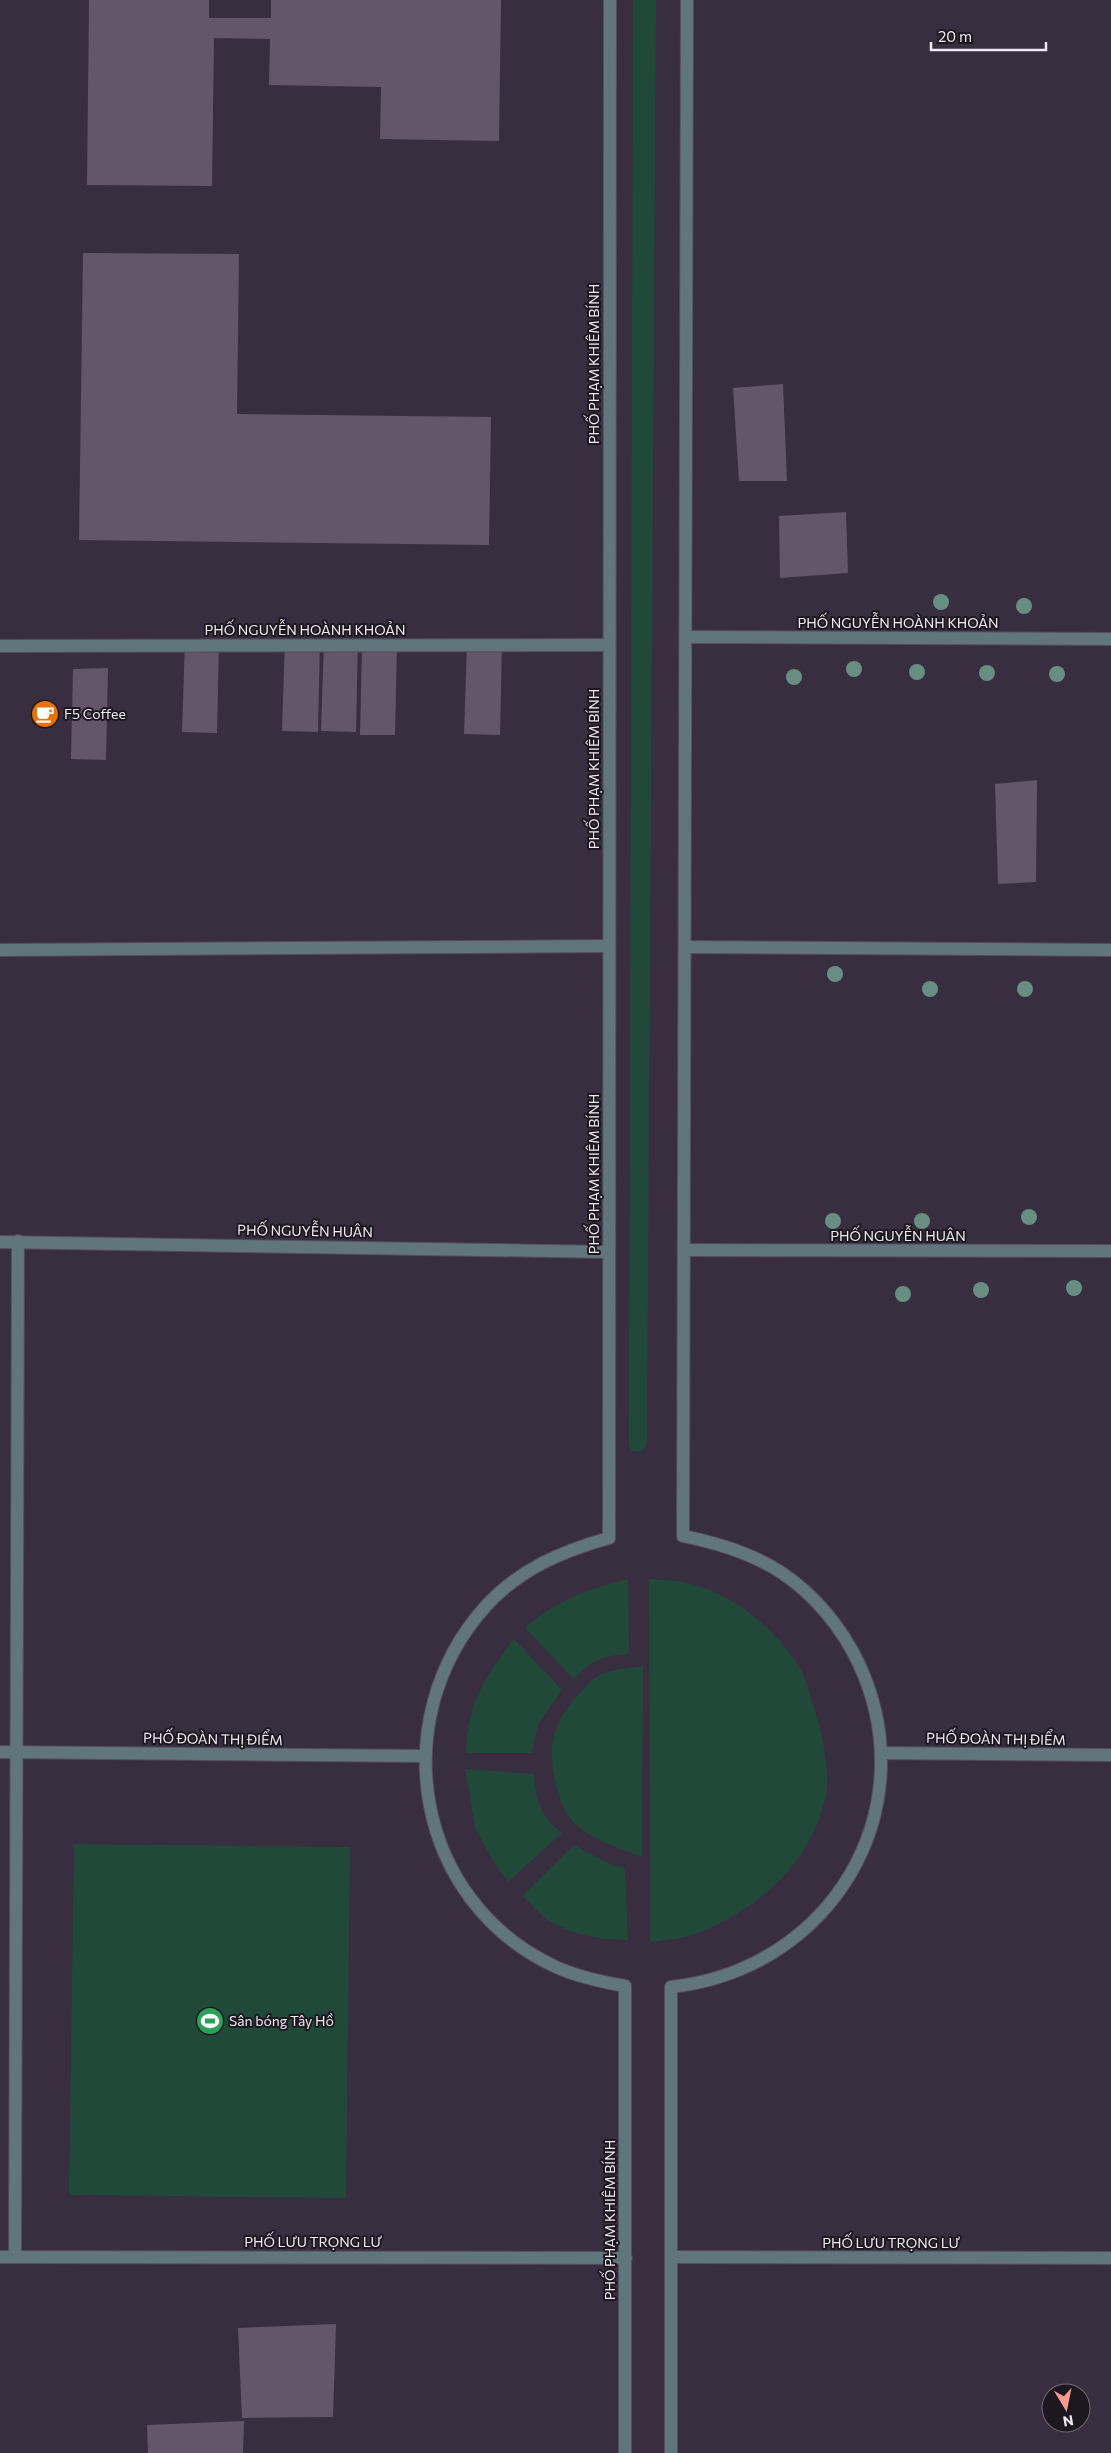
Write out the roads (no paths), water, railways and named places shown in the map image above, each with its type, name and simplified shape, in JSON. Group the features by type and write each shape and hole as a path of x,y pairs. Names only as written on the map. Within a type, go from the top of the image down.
{"street":[{"name":"PHỐ PHẠM KHIÊM BÍNH","path":"610,0 609,1538 574,1548 542,1562 512,1582 486,1606 464,1634 446,1665 434,1698 426,1732 425,1756 428,1804 438,1838 453,1871 473,1901 497,1927 525,1949 556,1967 590,1979 625,1986 625,2453"},
{"path":"670,2453 671,1987 722,1977 753,1965 781,1949 807,1928 829,1904 848,1878 863,1849 871,1826 880,1786 882,1753 877,1718 868,1684 853,1652 828,1615 810,1595 782,1573 752,1556 718,1543 684,1536 687,0"},
{"name":"PHỐ NGUYỄN HOÀNH KHOẢN","path":"686,637 1111,639"},
{"name":"PHỐ NGUYỄN HOÀNH KHOẢN","path":"0,646 609,645"},
{"path":"0,950 609,946"},
{"path":"685,947 1111,950"},
{"path":"15,2256 18,1241"},
{"name":"PHỐ NGUYỄN HUÂN","path":"0,1242 608,1252"},
{"name":"PHỐ NGUYỄN HUÂN","path":"684,1250 1111,1251"},
{"name":"PHỐ ĐOÀN THỊ ĐIỂM","path":"0,1752 425,1756"},
{"name":"PHỐ ĐOÀN THỊ ĐIỂM","path":"882,1753 1111,1755"},
{"name":"PHỐ LƯU TRỌNG LƯ","path":"0,2256 626,2258"},
{"name":"PHỐ LƯU TRỌNG LƯ","path":"671,2257 1111,2258"}],"place":[{"name":"F5 Coffee","path":"45,714"},
{"name":"Sân bóng Tây Hồ","path":"210,2021"}]}
